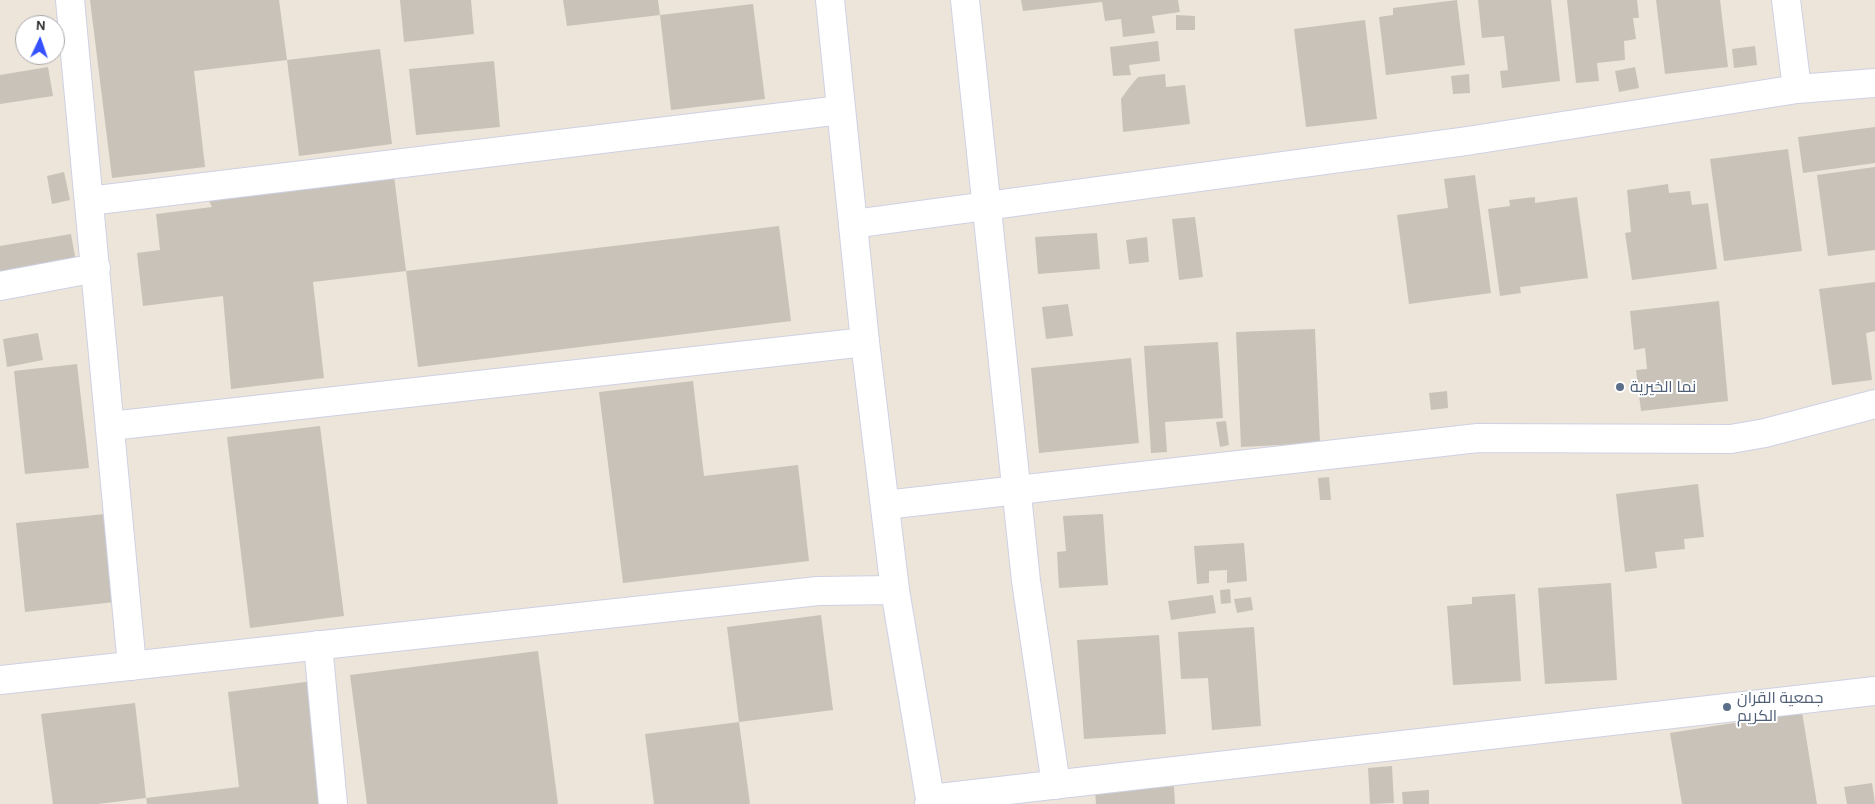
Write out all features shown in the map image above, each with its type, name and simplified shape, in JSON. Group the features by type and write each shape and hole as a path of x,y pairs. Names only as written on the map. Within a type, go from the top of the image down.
{"street":[{"path":"70,0 132,666"},
{"path":"830,0 865,342 895,590 929,801 1875,691"},
{"path":"965,0 1026,581 1056,785"},
{"path":"1786,0 1797,89"},
{"path":"853,224 1467,141 1797,89 1875,83"},
{"path":"89,201 841,110"},
{"path":"0,286 96,268"},
{"path":"111,426 865,342"},
{"path":"885,505 1478,438 1731,439 1765,433 1875,404"},
{"path":"0,680 818,591 895,590"},
{"path":"318,645 333,804"}],"building":[{"path":"90,0 279,0 287,60 194,71 205,167 112,178"},
{"path":"400,0 471,0 474,34 404,42"},
{"path":"563,0 658,0 660,15 567,26"},
{"path":"1021,0 1178,0 1180,12 1152,16 1155,33 1123,37 1121,19 1105,21 1102,2 1023,11"},
{"path":"1457,0 1465,65 1386,75 1379,17 1393,15 1393,8"},
{"path":"1478,0 1551,0 1560,81 1502,88 1500,71 1508,70 1504,36 1482,38"},
{"path":"1567,0 1637,0 1639,18 1633,18 1636,39 1624,41 1625,60 1597,63 1599,81 1576,83"},
{"path":"1656,0 1720,0 1728,67 1665,74"},
{"path":"753,4 765,99 671,110 660,15"},
{"path":"1176,15 1195,16 1195,30 1176,30"},
{"path":"1365,20 1377,119 1306,127 1294,29"},
{"path":"1158,41 1160,61 1129,65 1131,75 1113,76 1110,47"},
{"path":"1755,46 1757,65 1734,68 1732,49"},
{"path":"380,49 392,144 299,156 287,60"},
{"path":"494,61 500,127 416,135 409,69"},
{"path":"48,67 53,96 0,104 0,75"},
{"path":"1635,67 1639,88 1619,92 1615,71"},
{"path":"1165,74 1166,87 1185,85 1190,124 1123,132 1121,99 1128,89 1138,77"},
{"path":"1469,74 1470,93 1453,94 1451,76"},
{"path":"1875,127 1875,163 1803,173 1798,137"},
{"path":"1788,149 1802,251 1724,261 1710,159"},
{"path":"1875,167 1875,250 1828,256 1817,175"},
{"path":"64,172 70,200 52,204 47,176"},
{"path":"1475,175 1491,293 1409,304 1397,215 1448,208 1444,179"},
{"path":"394,176 406,271 313,282 324,378 231,389 223,296 143,306 137,253 160,250 156,214 212,207 208,199"},
{"path":"1668,184 1669,193 1690,191 1692,205 1708,203 1717,269 1632,280 1625,233 1631,232 1627,190"},
{"path":"1535,197 1535,203 1577,197 1588,278 1520,287 1521,293 1500,296 1488,209 1510,206 1509,200"},
{"path":"1195,217 1203,277 1179,280 1172,219"},
{"path":"779,226 791,321 418,367 406,271"},
{"path":"1097,233 1100,269 1038,274 1035,237"},
{"path":"71,234 76,262 0,275 0,246"},
{"path":"1147,237 1149,262 1129,264 1126,240"},
{"path":"1875,282 1875,331 1866,333 1872,380 1832,385 1819,289"},
{"path":"1719,301 1728,401 1641,411 1636,370 1647,369 1645,348 1634,350 1630,311"},
{"path":"1068,304 1073,336 1046,339 1042,307"},
{"path":"1315,329 1320,443 1241,447 1236,332"},
{"path":"38,333 43,360 7,367 3,339"},
{"path":"1218,342 1223,418 1165,422 1167,452 1151,453 1144,346"},
{"path":"1131,358 1139,443 1039,453 1031,368"},
{"path":"77,364 89,468 25,474 14,371"},
{"path":"693,381 704,476 798,465 809,561 623,583 599,392"},
{"path":"1447,391 1448,408 1431,410 1429,393"},
{"path":"1226,421 1229,445 1220,447 1216,422"},
{"path":"320,426 344,616 250,628 227,437"},
{"path":"1329,477 1331,500 1320,500 1318,478"},
{"path":"1698,484 1704,537 1684,539 1685,549 1655,552 1657,568 1625,572 1616,494"},
{"path":"105,514 115,602 25,612 16,523"},
{"path":"1103,514 1108,585 1059,588 1057,552 1066,551 1063,516"},
{"path":"1244,543 1247,581 1227,583 1227,570 1209,571 1209,583 1197,584 1194,546"},
{"path":"1611,583 1617,680 1545,684 1538,588"},
{"path":"1230,589 1231,603 1221,604 1220,590"},
{"path":"1515,594 1521,681 1453,685 1447,606 1472,604 1472,597"},
{"path":"1213,595 1216,613 1171,620 1168,601"},
{"path":"1251,597 1253,610 1237,613 1234,599"},
{"path":"821,615 833,710 739,722 727,627"},
{"path":"1254,627 1261,726 1212,730 1208,678 1181,679 1178,632"},
{"path":"1159,635 1166,734 1084,739 1077,640"},
{"path":"538,651 558,804 367,804 350,675"},
{"path":"321,680 336,804 147,804 146,798 239,787 228,692"},
{"path":"135,703 146,798 98,804 53,804 41,714"},
{"path":"1802,712 1817,804 1682,804 1670,733"},
{"path":"739,722 750,804 654,804 645,734"},
{"path":"1392,766 1394,803 1370,804 1368,768"},
{"path":"1872,783 1875,804 1847,804 1844,787"},
{"path":"1174,786 1175,804 1096,804 1095,791"},
{"path":"1429,790 1429,804 1403,804 1402,792"}],"place":[{"name":"نما الخيرية","path":"1620,387"},
{"name":"جمعية القران الكريم","path":"1727,707"}]}
